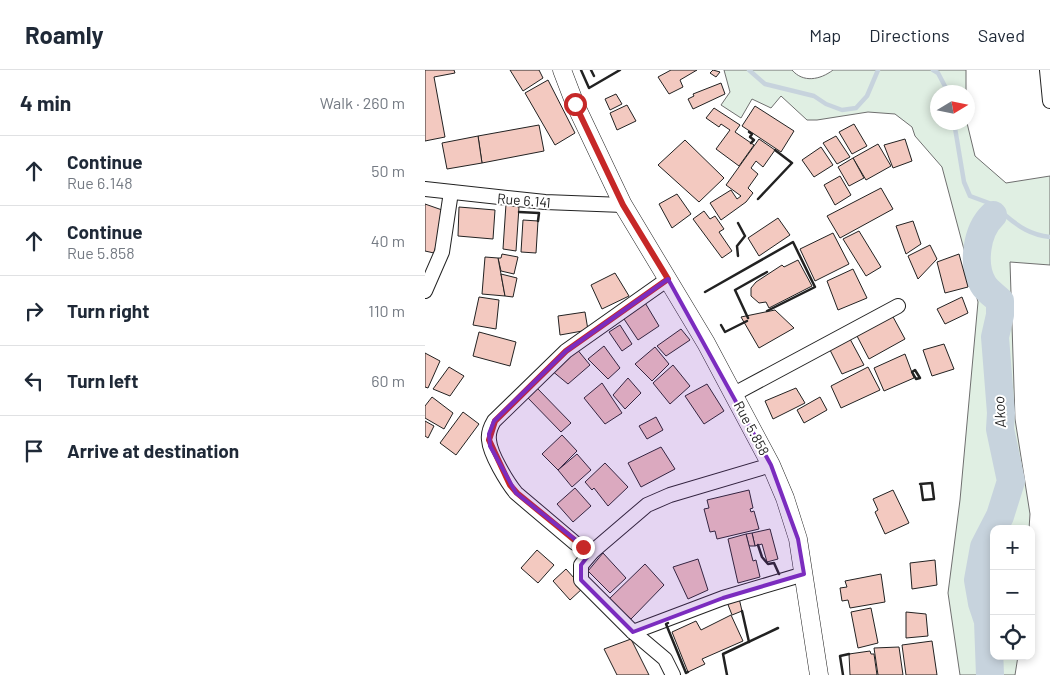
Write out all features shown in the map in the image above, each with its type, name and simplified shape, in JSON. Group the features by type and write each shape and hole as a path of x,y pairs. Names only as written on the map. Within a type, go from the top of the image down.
{"street":[{"name":"Rue 5.858","path":"562,70 575,104 623,205 668,279 771,465 785,498 798,539 819,675"},
{"path":"1047,70 1050,101"},
{"name":"Rue 6.141","path":"425,189 545,202 623,205"},
{"path":"425,291 441,252 451,192"},
{"path":"592,552 575,543 510,485 490,446 489,434 495,421 566,351 668,279"},
{"path":"733,394 898,306"},
{"path":"673,675 665,659 633,632 581,580 581,565 592,552 647,505 670,495 771,465"},
{"path":"633,632 723,598 804,574"}],"highlighted area":[{"path":"668,279 771,465 798,539 804,574 723,598 633,632 581,580 581,565 591,552 516,493 490,446 489,434 494,421 566,351"}],"green space":[{"path":"724,70 792,70 801,77 812,79 823,76 833,70 966,70 966,85 930,85 930,130 969,130 975,156 1006,183 1050,176 1050,265 1010,262 1015,419 1030,514 1029,525 990,525 990,660 1017,660 1015,675 960,675 948,593 960,500 978,302 942,167 915,136 912,127 895,114 868,112 807,120 781,96 771,108 752,99 741,118 721,105 730,92"}],"building":[{"path":"425,70 454,70 455,73 434,77 445,137 425,141"},
{"path":"510,70 539,70 543,78 523,91"},
{"path":"671,70 697,70 680,80 683,87 669,94 658,77"},
{"path":"713,70 720,72 716,77 710,73"},
{"path":"548,80 575,133 555,145 525,93"},
{"path":"721,83 725,94 693,109 688,99 694,96 693,94"},
{"path":"616,94 622,104 610,110 605,99"},
{"path":"627,105 636,121 617,130 610,113"},
{"path":"755,106 794,131 781,152 742,126"},
{"path":"714,108 740,125 735,132 754,145 739,166 716,149 730,130 721,124 719,127 706,118"},
{"path":"854,124 867,146 852,154 839,132"},
{"path":"539,125 544,151 482,163 478,136"},
{"path":"478,136 482,163 447,169 442,143"},
{"path":"836,136 850,157 837,164 823,143"},
{"path":"759,139 775,150 763,167 756,161 751,168 758,174 748,188 753,193 746,202 721,220 710,203 731,190 737,199 741,196 726,185"},
{"path":"905,139 912,161 893,168 884,145"},
{"path":"685,140 724,178 699,202 658,165"},
{"path":"878,144 891,166 866,180 853,158"},
{"path":"821,147 833,165 814,177 802,160"},
{"path":"853,158 864,178 849,186 838,167"},
{"path":"840,176 851,195 835,205 824,185"},
{"path":"881,188 893,209 840,238 827,216"},
{"path":"677,194 691,214 672,228 659,204"},
{"path":"425,204 445,211 434,253 425,251"},
{"path":"506,204 519,207 516,251 503,249"},
{"path":"459,207 495,210 493,239 458,236"},
{"path":"704,211 710,219 715,216 724,229 719,232 732,251 722,258 693,219"},
{"path":"778,218 790,235 759,256 748,238"},
{"path":"523,220 538,221 536,253 521,252"},
{"path":"913,221 921,244 906,254 896,226"},
{"path":"859,231 881,267 866,276 843,239"},
{"path":"833,233 849,264 815,281 800,249"},
{"path":"930,245 937,259 918,279 908,256"},
{"path":"502,254 518,257 514,274 501,271 498,258 501,258"},
{"path":"959,254 968,287 945,293 937,262"},
{"path":"485,257 498,258 505,296 482,294"},
{"path":"798,260 812,286 769,308 766,302 759,303 751,296 751,288 756,282 782,265 784,267"},
{"path":"853,269 867,298 838,310 827,281"},
{"path":"615,273 629,296 602,309 591,285"},
{"path":"501,274 517,278 513,297 505,296"},
{"path":"479,297 499,300 496,329 473,325"},
{"path":"962,297 968,313 945,324 937,309"},
{"path":"644,301 659,326 638,340 622,316"},
{"path":"775,310 794,328 759,348 741,317"},
{"path":"585,312 588,330 560,335 558,316"},
{"path":"892,315 905,339 869,359 857,336"},
{"path":"620,325 632,344 622,351 609,332"},
{"path":"681,329 690,340 666,356 657,346"},
{"path":"479,332 516,342 510,366 473,356"},
{"path":"850,339 864,365 842,374 829,348"},
{"path":"944,344 954,369 932,376 923,350"},
{"path":"604,346 620,368 608,379 588,359"},
{"path":"655,347 669,364 652,381 635,364"},
{"path":"576,348 590,365 568,384 551,370"},
{"path":"425,353 440,361 428,388 425,387"},
{"path":"905,354 914,378 884,391 874,368"},
{"path":"673,365 690,386 670,404 653,383"},
{"path":"449,367 464,376 450,396 433,389"},
{"path":"868,367 880,390 841,408 831,386"},
{"path":"628,378 641,393 625,409 613,395"},
{"path":"602,383 622,413 605,424 584,398"},
{"path":"707,384 724,411 704,424 685,396"},
{"path":"537,388 571,423 561,432 527,397"},
{"path":"796,388 805,403 773,419 765,401"},
{"path":"432,397 453,413 444,429 425,418 425,406"},
{"path":"820,397 827,410 804,423 797,410"},
{"path":"463,412 479,424 456,455 440,443"},
{"path":"656,417 663,430 647,439 639,426"},
{"path":"425,421 434,426 428,438 425,436"},
{"path":"562,435 577,451 558,470 542,454"},
{"path":"661,447 675,469 641,487 628,463"},
{"path":"577,454 591,470 572,487 558,470"},
{"path":"605,463 628,487 608,506 594,488 592,490 585,482"},
{"path":"575,488 591,506 573,522 557,504"},
{"path":"749,490 753,508 750,509 751,512 754,511 759,529 717,539 715,531 710,532 704,509 709,508 707,500"},
{"path":"893,490 909,523 885,534 875,512 878,510 873,499"},
{"path":"770,529 778,559 767,562 762,544 755,546 752,533"},
{"path":"752,533 755,546 749,546 746,534"},
{"path":"746,534 753,561 756,560 760,577 738,583 728,539"},
{"path":"537,550 554,565 538,583 521,568"},
{"path":"603,553 626,578 610,593 588,571"},
{"path":"698,559 708,590 688,599 673,567"},
{"path":"935,560 937,585 912,589 910,563"},
{"path":"645,564 664,585 631,619 608,600"},
{"path":"566,569 583,588 570,600 553,581"},
{"path":"881,574 885,602 850,608 848,600 842,601 840,588 847,587 845,581"},
{"path":"739,598 742,611 732,615 727,602"},
{"path":"871,608 878,643 858,648 851,612"},
{"path":"906,612 926,614 928,636 906,638"},
{"path":"731,615 743,641 702,659 705,664 688,672 672,632 696,621 701,630"},
{"path":"631,639 649,675 617,675 604,649"},
{"path":"932,641 937,675 906,675 902,645"},
{"path":"899,647 903,675 878,675 874,648"},
{"path":"870,651 871,654 874,654 877,675 850,675 849,654"}],"waterway":[{"path":"749,70 765,84 814,96 826,104 842,110 856,108 867,96 878,70"},
{"path":"933,70 938,73 944,85"},
{"path":"955,130 964,182 970,196 989,203 993,215 1005,215 1026,230 1050,237"},
{"name":"Akoo","path":"990,675 988,621 982,603 978,580 984,547 1000,516 1011,481 1000,429 1001,413 995,337 1000,315 1000,301 983,284 977,258 979,239 987,222 993,215"}],"wall":[{"path":"581,70 589,88 620,70"},
{"path":"591,70 594,76"},
{"path":"749,132 752,134 750,137 754,140 751,143"},
{"path":"758,199 792,163 775,150"},
{"path":"519,212 539,213 538,221"},
{"path":"738,223 745,236 737,246 738,256"},
{"path":"705,292 793,242 815,287 767,311"},
{"path":"748,318 735,290 767,272"},
{"path":"721,325 725,332 747,321"},
{"path":"915,370 920,378 916,379 912,372 915,370"},
{"path":"920,484 932,483 934,499 923,500 921,485"},
{"path":"758,545 762,557 768,564 774,563 779,574"},
{"path":"742,611 749,642"},
{"path":"668,623 666,624 686,673 688,672"},
{"path":"727,675 723,654 778,628"},
{"path":"843,675 840,656 849,654"}],"route":[{"path":"575,104 623,205 668,279 597,327 566,351 495,421 491,426 489,440 490,446 510,485 517,493 575,543 583,547"}]}
